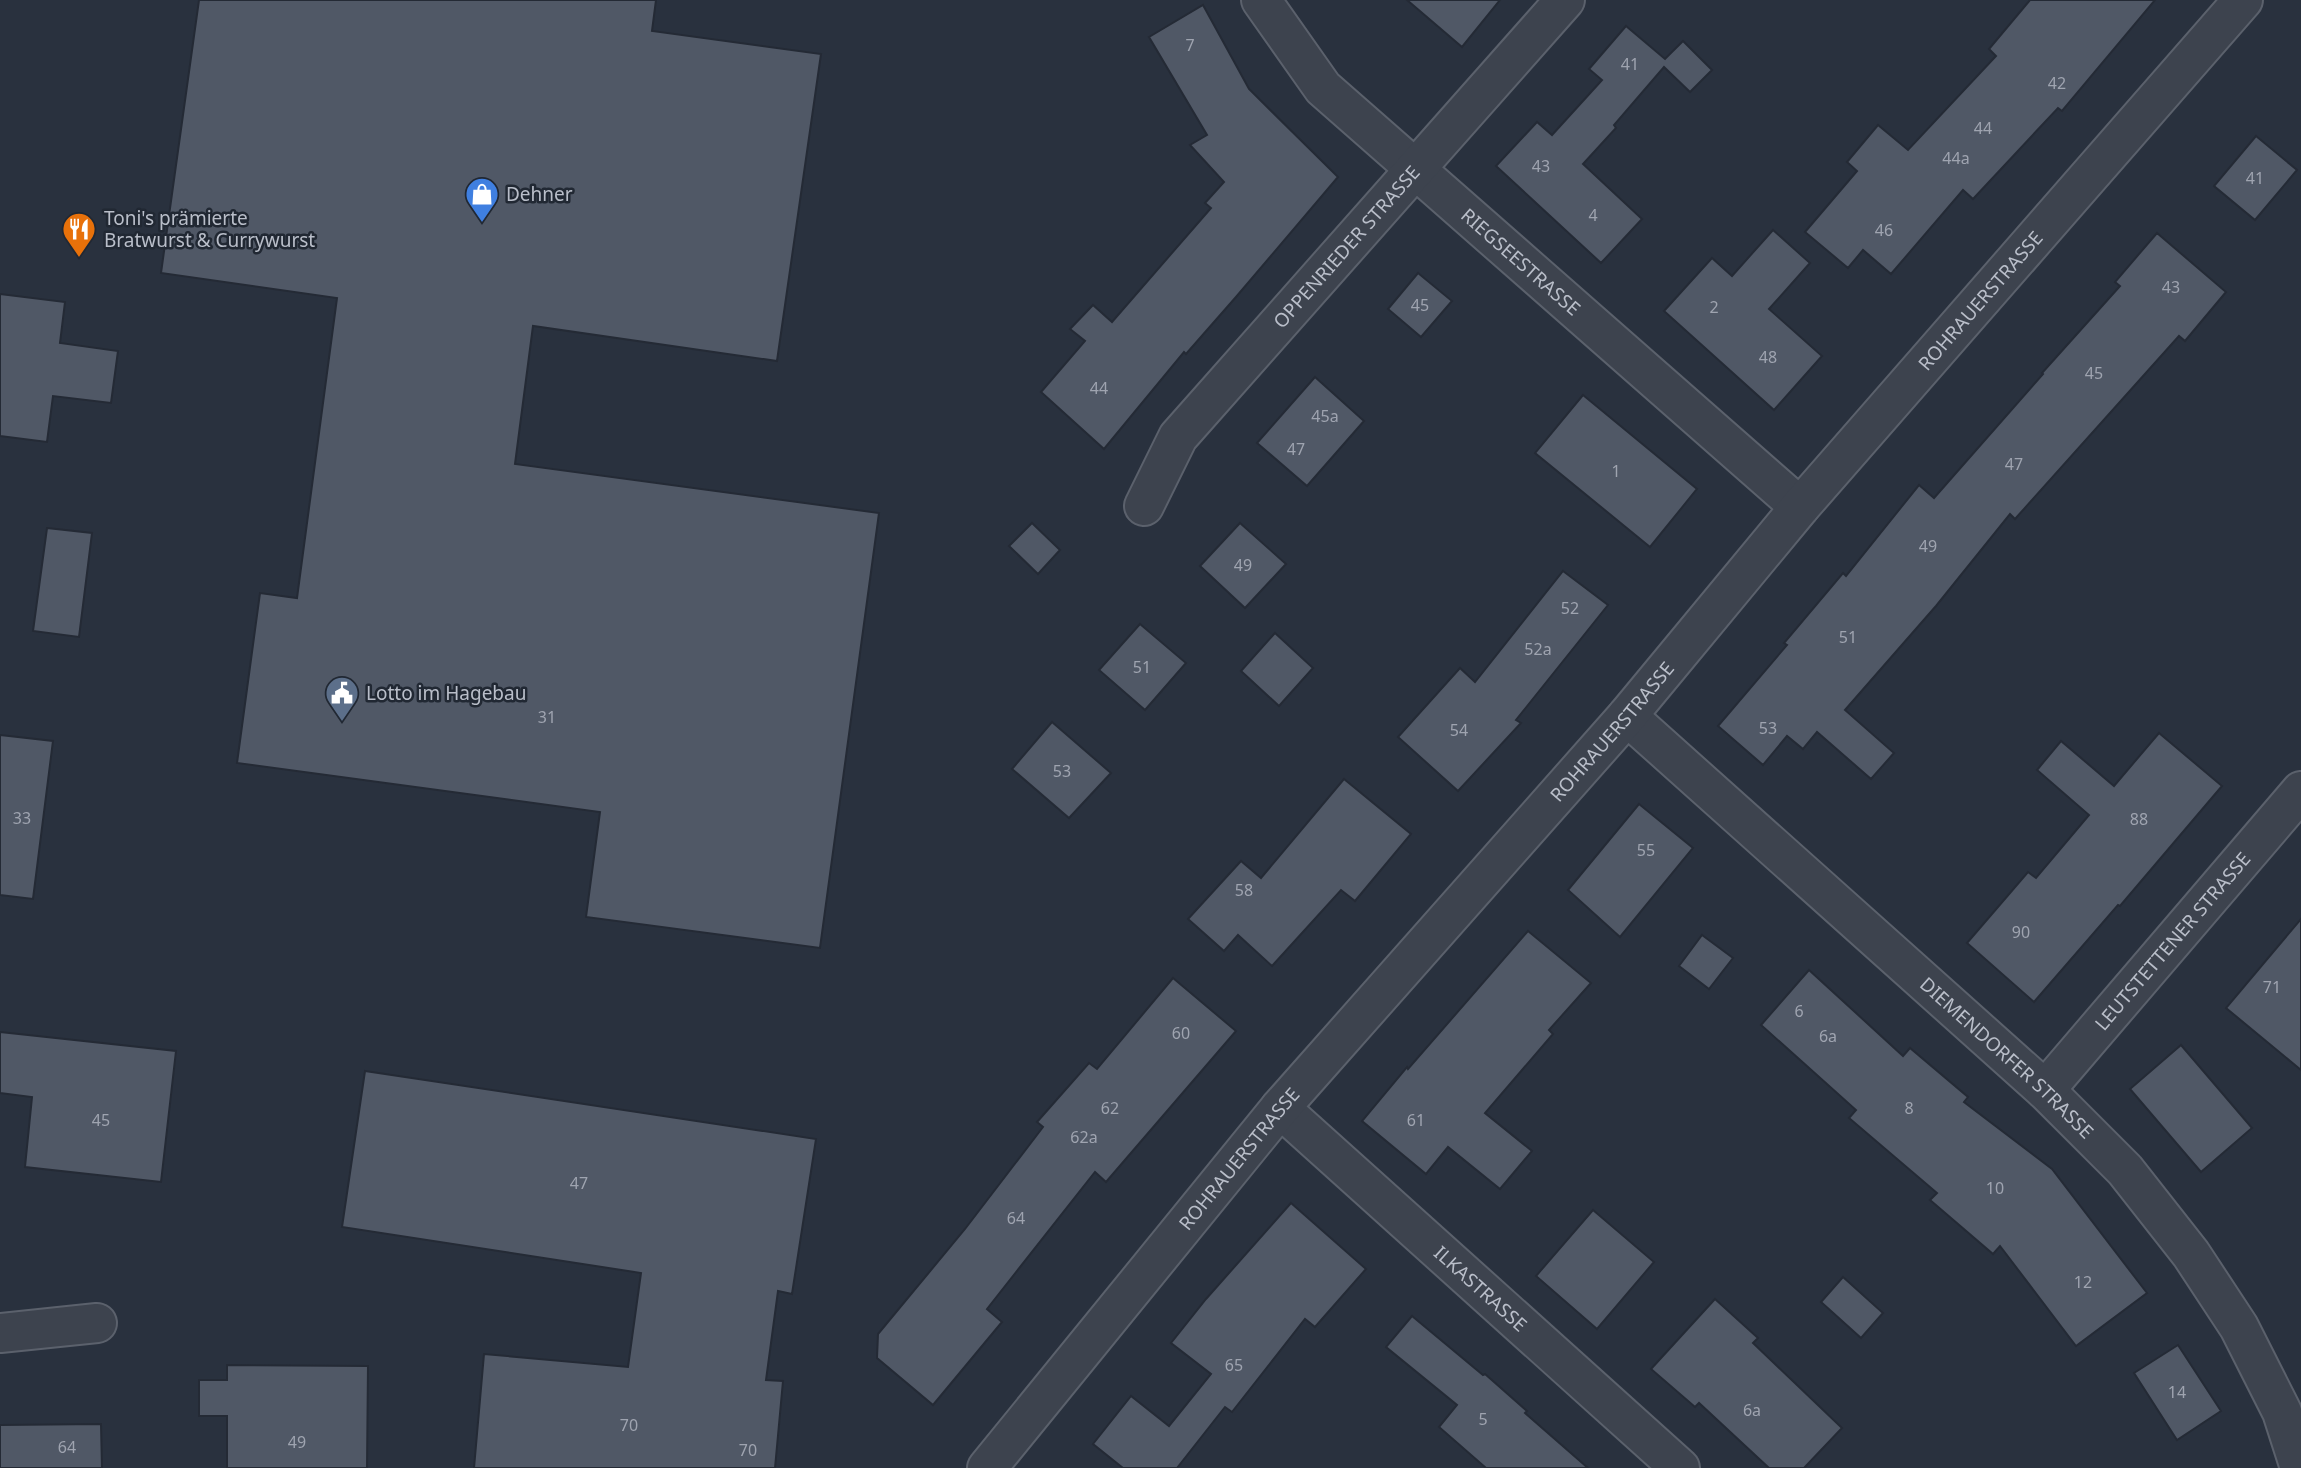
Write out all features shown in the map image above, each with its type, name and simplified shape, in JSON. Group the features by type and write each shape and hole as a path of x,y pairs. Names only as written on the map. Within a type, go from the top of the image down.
{"street":[{"name":"RIEGSEESTRASSE","path":"1261,0 1323,88 1800,507"},
{"name":"OPPENRIEDER STRASSE","path":"1144,506 1178,437 1565,0"},
{"name":"ROHRAUERSTRASSE","path":"987,1468 1280,1108 1627,716 1800,507 2243,0"},
{"name":"DIEMENDORFER STRASSE","path":"1627,716 2045,1090 2125,1170 2191,1254 2239,1326 2282,1412 2300,1468"},
{"name":"LEUTSTETTENER STRASSE","path":"2045,1090 2301,791"},
{"name":"ILKASTRASSE","path":"1280,1108 1680,1468"},
{"path":"0,1333 97,1323"}],"building":[{"path":"199,0 656,0 652,31 821,54 777,361 533,326 515,464 879,513 820,948 586,917 600,812 237,763 260,593 297,598 337,298 161,273"},
{"path":"1407,0 1500,0 1462,47"},
{"path":"2030,0 2155,0 2062,111 2058,108 1973,199 1963,190 1891,274 1863,250 1848,268 1805,232 1857,171 1847,162 1878,125 1908,150 1996,56 1989,49"},
{"path":"1203,5 1249,89 1338,177 1186,354 1184,352 1104,449 1041,392 1085,341 1070,329 1093,305 1112,322 1211,208 1205,203 1224,182 1190,145 1207,135 1149,37"},
{"path":"1626,26 1665,59 1683,41 1712,70 1690,92 1664,67 1614,125 1616,128 1583,164 1642,219 1601,263 1496,166 1537,122 1552,135 1602,80 1589,69"},
{"path":"2256,136 2297,170 2255,220 2214,186"},
{"path":"1773,230 1810,263 1769,309 1822,356 1774,410 1664,311 1712,258 1732,276"},
{"path":"2157,233 2226,292 2185,341 2179,336 2015,519 2010,514 1936,606 1845,710 1894,753 1871,779 1817,732 1803,749 1787,736 1763,765 1718,726 1787,645 1784,643 1843,573 1846,576 1919,485 1934,498 2120,286 2115,282"},
{"path":"1418,273 1452,301 1421,337 1388,309"},
{"path":"0,294 65,302 60,343 118,351 111,403 53,396 47,442 0,436"},
{"path":"1315,377 1364,421 1307,486 1257,443"},
{"path":"1583,395 1697,489 1650,547 1535,453"},
{"path":"1032,523 1060,550 1038,574 1009,546"},
{"path":"1240,523 1286,564 1245,608 1200,566"},
{"path":"47,528 92,533 79,637 33,631"},
{"path":"1563,571 1608,605 1516,720 1521,723 1458,791 1398,737 1460,668 1475,682"},
{"path":"1140,624 1186,663 1145,710 1099,670"},
{"path":"1275,633 1313,668 1279,706 1241,671"},
{"path":"1052,722 1111,773 1069,818 1012,769"},
{"path":"2159,733 2222,786 2034,1002 1967,943 2028,872 2036,878 2089,815 2037,770 2061,741 2114,786"},
{"path":"0,735 53,741 33,899 0,895"},
{"path":"1344,779 1411,834 1355,901 1341,890 1272,966 1238,935 1224,951 1188,919 1241,861 1261,878"},
{"path":"1639,804 1693,848 1620,937 1568,890"},
{"path":"2301,919 2301,1070 2226,1008"},
{"path":"1528,931 1591,983 1549,1030 1553,1034 1485,1113 1532,1151 1500,1189 1448,1147 1426,1174 1362,1121"},
{"path":"1702,935 1733,958 1709,989 1679,966"},
{"path":"1809,970 1903,1056 1910,1048 1968,1097 1964,1102 2052,1169 2147,1293 2076,1346 2000,1246 1993,1254 1930,1200 1937,1193 1849,1118 1856,1110 1761,1025"},
{"path":"1173,978 1236,1031 1106,1182 1095,1172 987,1309 1002,1322 933,1405 877,1358 878,1334 965,1229 1043,1127 1037,1122 1089,1063 1097,1069"},
{"path":"0,1032 176,1051 161,1182 25,1167 32,1097 0,1093"},
{"path":"2181,1045 2252,1128 2201,1172 2130,1089"},
{"path":"365,1071 816,1139 792,1294 778,1291 766,1380 783,1381 775,1468 474,1468 484,1354 628,1367 641,1273 342,1227"},
{"path":"1291,1203 1366,1269 1315,1327 1305,1319 1232,1412 1225,1407 1177,1468 1123,1468 1093,1444 1131,1396 1169,1426 1211,1374 1171,1343"},
{"path":"1593,1210 1654,1262 1597,1329 1536,1276"},
{"path":"1843,1277 1883,1313 1861,1338 1821,1302"},
{"path":"1715,1299 1758,1338 1753,1343 1842,1428 1804,1468 1769,1468 1699,1403 1695,1407 1651,1369"},
{"path":"1412,1316 1485,1374 1588,1468 1486,1468 1439,1427 1457,1405 1386,1347"},
{"path":"2178,1345 2221,1411 2177,1440 2134,1373"},
{"path":"227,1365 368,1366 367,1468 227,1468 227,1416 199,1416 199,1380 227,1380"},
{"path":"101,1424 102,1468 0,1468 0,1425"}],"place":[{"name":"Dehner","path":"482,224"},
{"name":"Toni's prämierte Bratwurst & Currywurst","path":"79,259"},
{"name":"Lotto im Hagebau","path":"342,723"}]}
